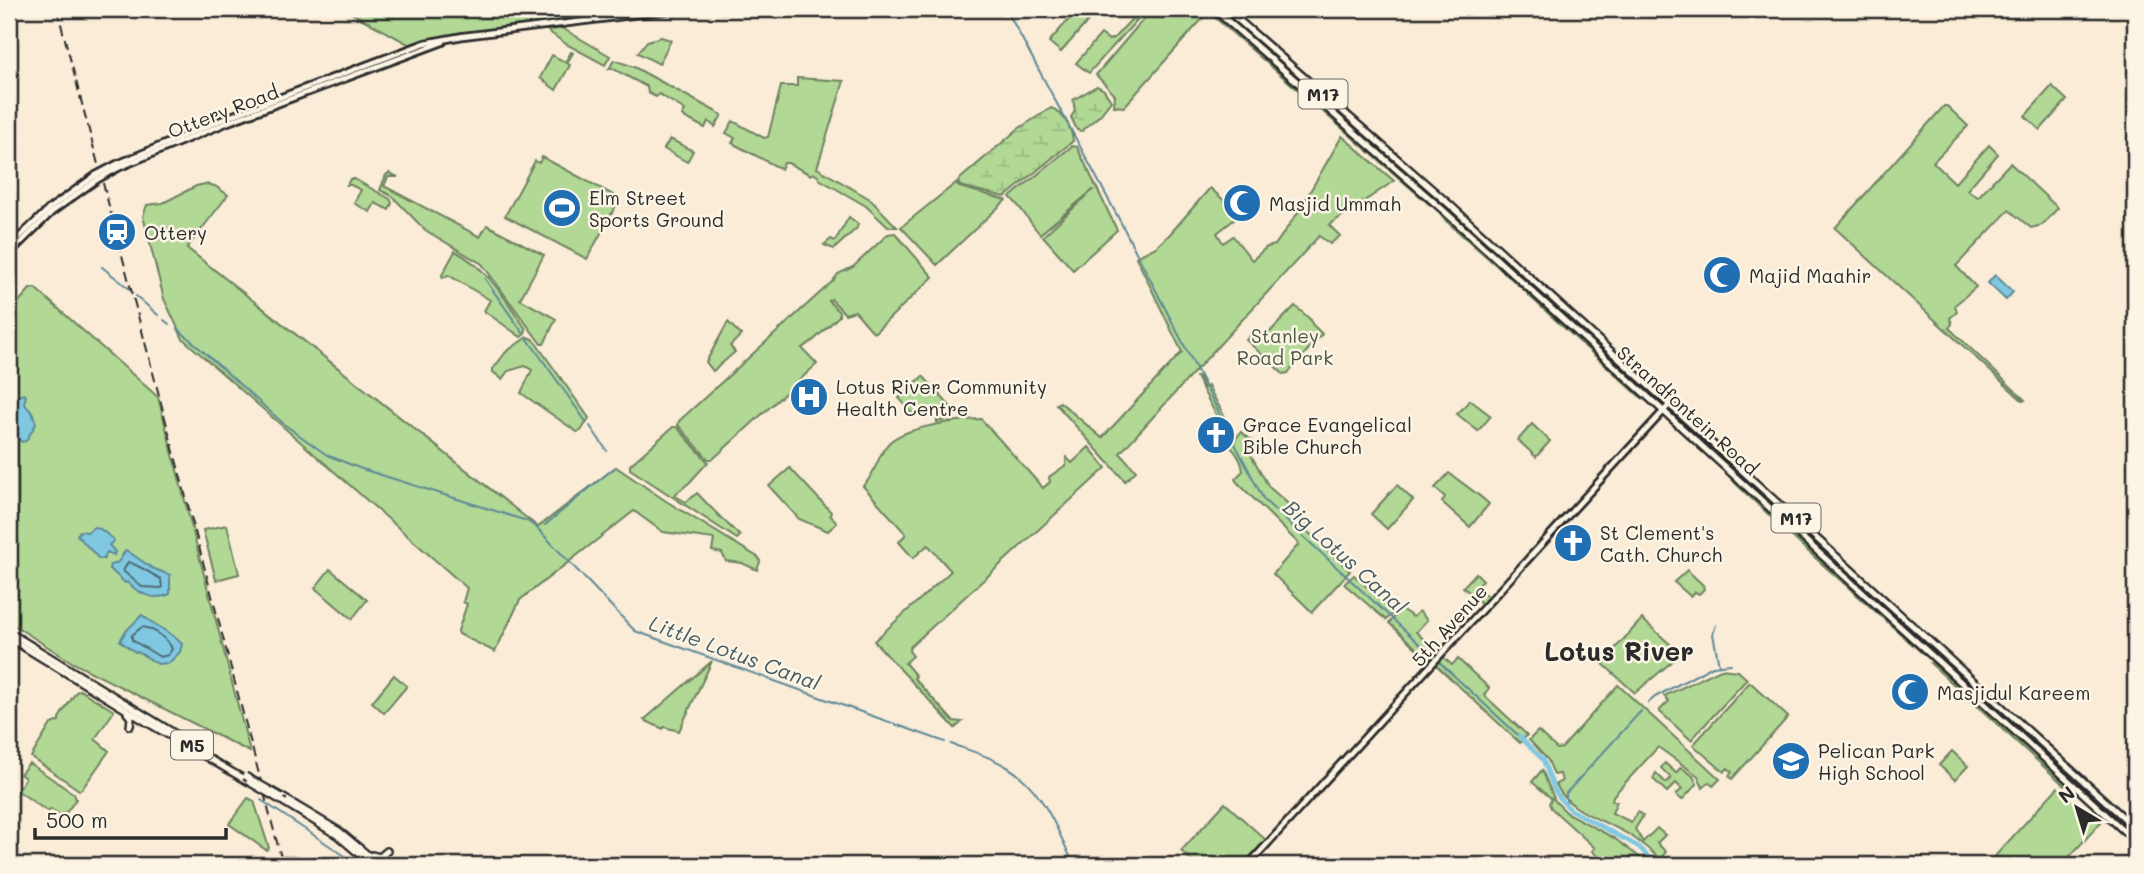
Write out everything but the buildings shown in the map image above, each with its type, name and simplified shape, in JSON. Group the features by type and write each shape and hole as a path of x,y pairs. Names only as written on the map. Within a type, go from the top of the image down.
{"main road":[{"name":"Ottery Road","path":"9,247 57,202 117,166 231,116 401,51 436,41 681,9"},
{"name":"Strandfontein Road","path":"1214,9 1665,410 2135,841"},
{"name":"Strandfontein Road","path":"1226,9 1670,404 2135,828"},
{"path":"1280,56 1279,62 1301,86"},
{"name":"Ottery Road","path":"9,254 52,212 97,177"},
{"path":"1499,250 1498,255 1524,283 1525,294"},
{"path":"1569,335 1576,333 1585,338"},
{"name":"5th Avenue","path":"1248,865 1670,404"},
{"name":"M5","path":"9,632 247,779"},
{"name":"M5","path":"9,638 111,701 339,831 380,865"},
{"path":"111,701 129,715 130,726"},
{"name":"M5","path":"283,800 337,835 372,865"},
{"path":"366,852 378,857 387,851"}],"green space":[{"path":"344,9 637,9 635,12 450,36 410,45"},
{"path":"1141,9 1147,9 1089,73 1076,63 1101,34 1109,40 1114,38"},
{"path":"1152,9 1197,9 1204,17 1124,107 1114,106 1115,95 1096,75"},
{"path":"1205,9 1208,9 1430,205"},
{"path":"1077,10 1089,20 1061,52 1049,42"},
{"path":"562,28 610,56 605,65 548,31"},
{"path":"661,37 671,40 659,64 638,53 647,41"},
{"path":"571,52 573,53 567,63 570,65 556,90 540,78 552,55 565,62"},
{"path":"614,60 634,67 722,115 715,127 708,121 705,128 682,116 685,110 659,94 656,97 648,93 647,87 612,68 609,69"},
{"path":"1280,60 1434,194 1431,197 1304,85"},
{"path":"797,78 844,81 817,168 870,199 897,227 888,227 866,206 813,173 811,175 788,163 784,163 781,169 732,143 735,138 726,133 733,121 764,138 768,137 781,86 797,86"},
{"path":"1097,86 1104,90 1111,101 1082,131 1077,130 1071,117 1075,111 1073,100"},
{"path":"2052,86 2067,100 2040,130 2025,116"},
{"path":"1944,106 1968,126 1933,162 1955,183 1989,145 1998,154 1967,190 1978,197 2010,163 2058,208 2042,225 2031,228 2009,210 1956,266 1976,287 1955,305 1957,312 1950,318 1952,324 1949,328 2025,400 2023,401 1835,228"},
{"path":"1051,108 1066,121 1073,141 1005,197 960,186 960,179 1018,129"},
{"path":"1342,136 1394,181 1329,225 1340,236 1330,244 1319,236 1120,453 1136,471 1125,481 1056,404 1060,402 1102,438 1182,352 1136,257 1156,247 1170,234 1210,188 1237,212 1235,219 1217,233 1223,243 1233,236 1252,260 1267,247 1275,245 1297,214"},
{"path":"670,139 693,151 687,162 664,149"},
{"path":"1072,146 1077,147 1117,230 1073,270 1043,236 1094,189 1040,234 1010,197"},
{"name":"Elm Street Sports Ground","path":"542,157 619,200 587,259 505,216 535,161 539,163"},
{"path":"389,173 398,177 388,177 384,186 480,237 487,225 544,255 520,299 556,319 544,344 541,344 482,264 425,230 392,196 380,190"},
{"path":"350,179 390,199 392,203 389,210 375,203 370,212 354,203 361,190 347,185"},
{"path":"956,183 959,187 1006,200 937,265 901,227"},
{"path":"205,184 215,186 228,195 187,248 538,527 616,467 759,558 757,570 742,563 726,561 722,553 712,551 714,539 663,532 634,511 520,600 495,652 459,634 467,604 463,602 467,588 183,339 164,299 143,216 147,205 163,203"},
{"path":"1440,213 1523,287 1524,290 1445,220"},
{"path":"849,217 858,224 857,228 834,249 824,245 831,239 835,241"},
{"path":"895,233 933,277 874,333 855,311 845,314 831,299 829,301 839,312 839,316 802,348 817,364 713,459 708,459 678,425 679,421 838,274 853,267 888,234"},
{"path":"455,251 477,266 495,285 526,329 525,334 521,337 484,311 490,300 448,275 443,278 442,275"},
{"path":"1500,254 1662,400 1659,402 1520,277"},
{"path":"35,288 158,397 250,752 73,663 9,622 9,313 30,289"},
{"path":"1528,292 1651,404 1527,294"},
{"name":"Stanley Road Park","path":"1295,306 1322,334 1288,373 1283,374 1246,340 1256,329 1265,337"},
{"path":"728,322 741,335 730,346 735,352 713,371 706,362"},
{"path":"527,337 533,339 589,418 581,431 577,432 521,393 532,370 525,366 508,371 502,379 493,372 506,352"},
{"path":"923,376 956,413 954,418 937,422 934,408 911,413 899,398"},
{"path":"1198,376 1204,388 1208,386 1233,432 1228,437 1196,377"},
{"path":"1470,400 1491,416 1478,431 1457,414"},
{"path":"1674,412 1930,644 1928,646 1703,443"},
{"path":"981,419 1043,488 1050,482 1049,477 1066,465 1066,457 1072,463 1089,447 1106,468 910,647 909,651 913,656 905,663 916,676 914,678 953,721 962,722 955,728 874,641 951,571 928,545 913,558 899,542 906,534 863,486 884,449 895,438 918,429"},
{"path":"1532,424 1550,441 1536,457 1518,440"},
{"path":"673,427 677,427 708,462 674,495 686,502 697,493 740,536 737,539 630,469 630,465"},
{"path":"1241,432 1259,446 1251,455 1269,487 1312,525 1307,531 1350,571 1312,612 1273,574 1299,544 1235,479 1243,471 1242,464 1230,446"},
{"path":"790,468 831,512 830,515 837,523 828,531 799,519 769,486"},
{"path":"1723,469 1923,652 1803,547"},
{"path":"1449,473 1489,504 1470,527 1442,502 1445,497 1435,488"},
{"path":"1397,485 1413,500 1387,529 1371,514"},
{"path":"227,525 239,574 216,580 203,530"},
{"path":"330,569 367,600 352,619 315,588"},
{"path":"1687,570 1703,585 1704,589 1699,594 1695,592 1690,596 1674,582"},
{"path":"1476,573 1483,580 1477,587 1488,597 1482,604 1463,587"},
{"path":"1354,575 1394,612 1386,620 1344,584"},
{"path":"1401,609 1413,617 1419,611 1427,620 1416,632 1438,653 1430,661 1389,623"},
{"path":"1642,619 1681,654 1635,693 1602,663"},
{"path":"1941,654 2108,807 2106,809 1953,671 1940,658"},
{"path":"1443,657 1452,665 1458,659 1489,688 1484,695 1527,735 1520,743 1436,665"},
{"path":"712,661 679,731 664,727 663,729 644,720"},
{"path":"1930,663 2068,785 2065,786"},
{"path":"1721,669 1738,671 1747,679 1691,740 1659,711 1669,701 1664,696"},
{"path":"394,675 407,686 384,713 372,702"},
{"path":"1750,682 1788,717 1732,779 1729,776 1732,772 1728,768 1724,772 1693,745"},
{"path":"1618,685 1720,779 1713,786 1709,782 1703,788 1698,776 1658,747 1613,796 1612,801 1617,801 1612,813 1631,822 1638,812 1643,816 1635,829 1643,842 1657,828 1665,835 1657,843 1666,852 1660,859 1631,836 1569,802 1556,784 1562,781 1560,774 1554,775 1548,760 1529,740 1538,731 1557,749 1562,748"},
{"path":"80,690 114,711 95,739 109,751 79,790 31,757 51,724 59,721 76,692"},
{"path":"1952,751 1968,766 1955,780 1939,765"},
{"path":"29,763 74,794 76,799 66,813 61,816 51,809 48,812 18,791 25,778 20,774"},
{"path":"1665,763 1676,773 1681,767 1693,776 1697,784 1682,800 1676,795 1682,789 1676,783 1667,792 1653,779 1656,773 1666,783 1671,778 1661,768"},
{"path":"1542,770 1555,801 1567,813 1614,838 1650,865 1613,865 1615,863 1607,857 1603,861 1592,851 1595,848 1551,808 1549,803 1552,799 1532,782"},
{"path":"2058,787 2101,822 2062,865 1987,865"},
{"path":"248,798 254,801 269,848 266,850 229,824"},
{"path":"1225,803 1267,841 1245,865 1197,865 1181,851"}],"water":[{"path":"1995,275 2013,292 2006,300 1988,283"},
{"path":"24,394 24,403 33,414 36,424 26,441 22,442 9,431 9,395 16,397"},
{"path":"94,527 113,539 109,545 115,552 114,555 107,552 104,559 99,559 77,535 80,531 87,532"},
{"path":"126,550 152,568 170,575 170,594 158,597 147,595 125,583 109,568 118,562"},
{"path":"142,615 182,644 180,652 169,663 158,664 120,641"}],"waterway":[{"name":"Big Lotus Canal","path":"1006,9 1119,219 1264,500 1519,736"},
{"path":"102,267 131,290"},
{"path":"485,279 523,333"},
{"path":"136,296 158,315"},
{"path":"164,320 169,324"},
{"name":"Little Lotus Canal","path":"177,328 285,425 327,455 359,468 527,521 536,527 635,631 945,742"},
{"path":"527,338 587,423"},
{"path":"590,426 607,451"},
{"path":"545,525 614,468"},
{"path":"1716,625 1713,634 1719,665"},
{"path":"1648,703 1713,666 1731,664"},
{"path":"1566,805 1566,793 1641,711"},
{"name":"Big Lotus Canal","path":"1519,736 1543,760 1555,791 1571,810 1639,847 1656,865"},
{"name":"Little Lotus Canal","path":"951,744 996,761 1028,783 1054,822 1074,865"},
{"path":"261,800 345,856"}],"railway":[{"path":"57,9 283,865"}],"place":[{"name":"Masjid Ummah","path":"1242,203"},
{"name":"Elm Street Sports Ground","path":"562,208"},
{"name":"Ottery","path":"117,232"},
{"name":"Majid Maahir","path":"1722,275"},
{"name":"Lotus River Community Health Centre","path":"809,397"},
{"name":"Grace Evangelical Bible Church","path":"1216,435"},
{"name":"St Clement's Cath. Church","path":"1573,543"},
{"name":"Masjidul Kareem","path":"1910,692"},
{"name":"Pelican Park High School","path":"1791,761"}],"district":[{"name":"Lotus River","path":"1619,651"}]}
